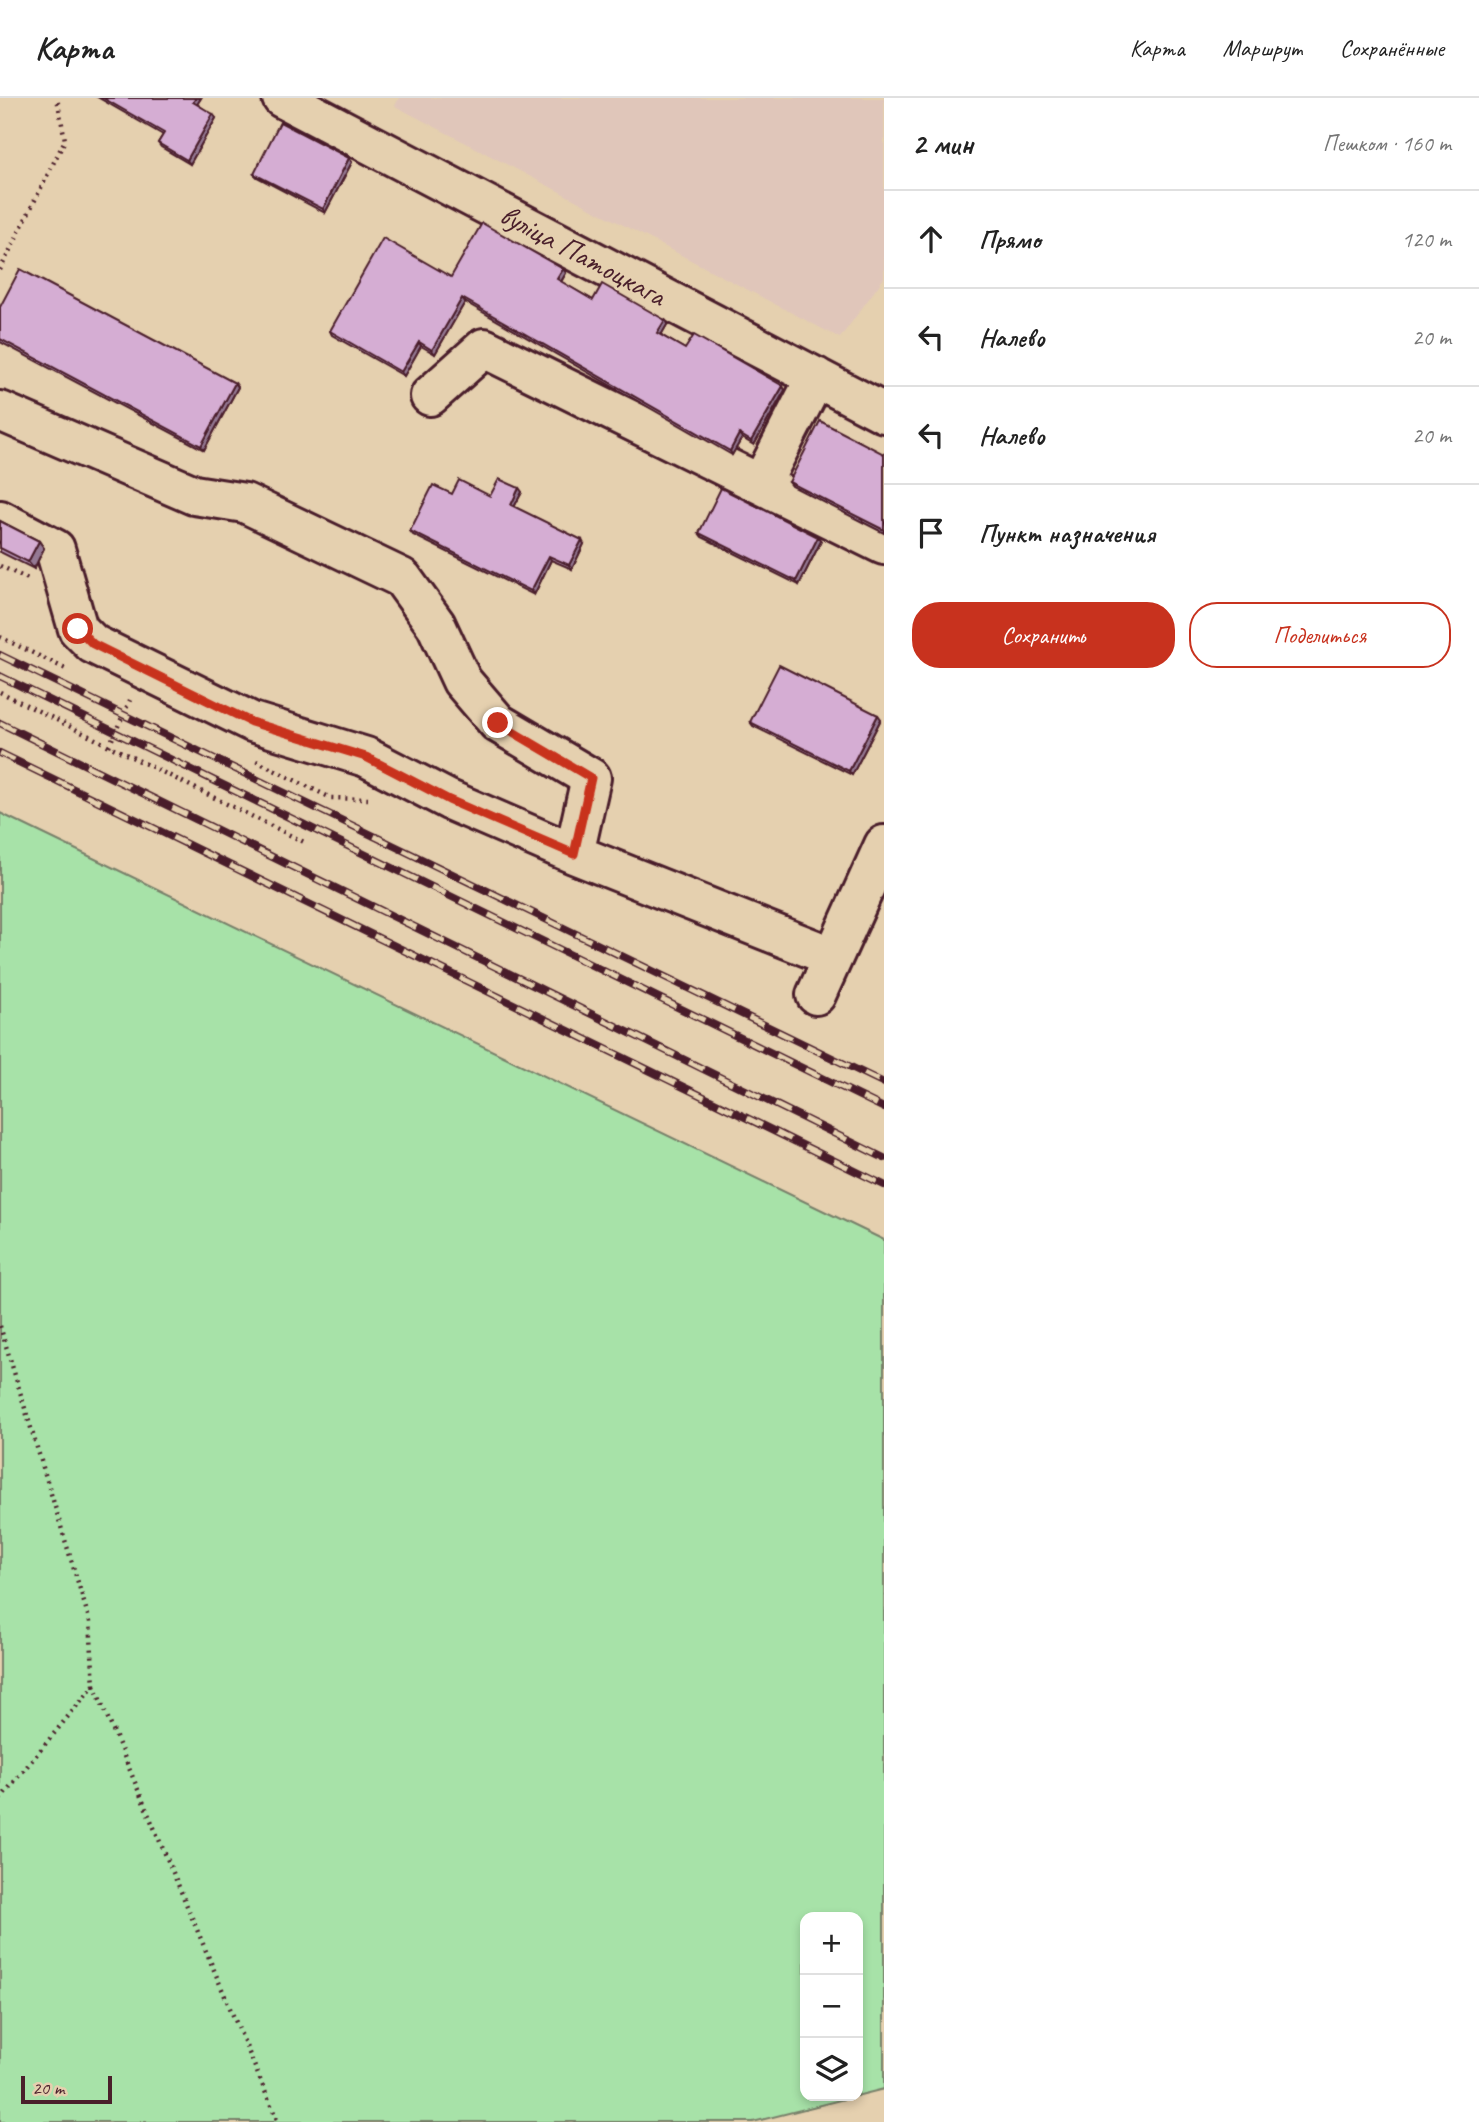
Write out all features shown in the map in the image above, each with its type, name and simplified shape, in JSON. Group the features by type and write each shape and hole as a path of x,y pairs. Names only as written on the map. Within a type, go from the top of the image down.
{"street":[{"name":"вуліца Патоцкага","path":"282,98 884,413"},
{"path":"430,396 484,348 884,545"},
{"path":"761,484 816,377"},
{"path":"0,411 194,495 245,503 402,578 436,625 463,681 498,723 591,778 574,854"},
{"path":"0,520 55,549 78,629 93,644 251,722 366,757 449,800 574,854 833,957"},
{"path":"816,995 884,845"}],"path":[{"path":"0,270 65,140 57,98"},
{"path":"0,692 306,843"},
{"path":"108,746 130,700"},
{"path":"0,1326 90,1622 93,1685 278,2122"},
{"path":"0,1799 93,1685"}],"shaded area":[{"path":"399,98 884,98 884,278 840,338 395,106"}],"green space":[{"path":"0,813 884,1240 884,2089 863,2095 863,1912 800,1912 800,2101 836,2101 753,2122 0,2122"}],"building":[{"path":"103,98 196,98 193,102 213,114 187,160 158,143 164,133"},
{"path":"280,122 349,158 323,209 254,174"},
{"path":"482,223 563,269 557,279 593,300 602,284 665,320 657,333 685,349 694,335 783,386 751,441 739,434 730,451 462,298 432,350 419,342 401,372 330,331 383,238 451,277"},
{"path":"20,269 235,383 201,446 0,339 0,307"},
{"path":"820,421 884,454 884,530 789,482"},
{"path":"499,479 519,488 511,505 582,540 569,565 549,556 531,591 410,531 433,485 452,494 459,480 490,496"},
{"path":"721,488 818,537 796,581 699,533"},
{"path":"0,521 39,541 28,562 0,548"},
{"path":"779,665 878,715 849,771 750,722"}],"railway":[{"path":"0,655 884,1083"},
{"path":"0,676 884,1108"},
{"path":"0,723 884,1158"},
{"path":"0,753 884,1185"}],"route":[{"path":"78,629 93,644 251,722 366,757 449,800 574,854 591,778 498,723"}]}
